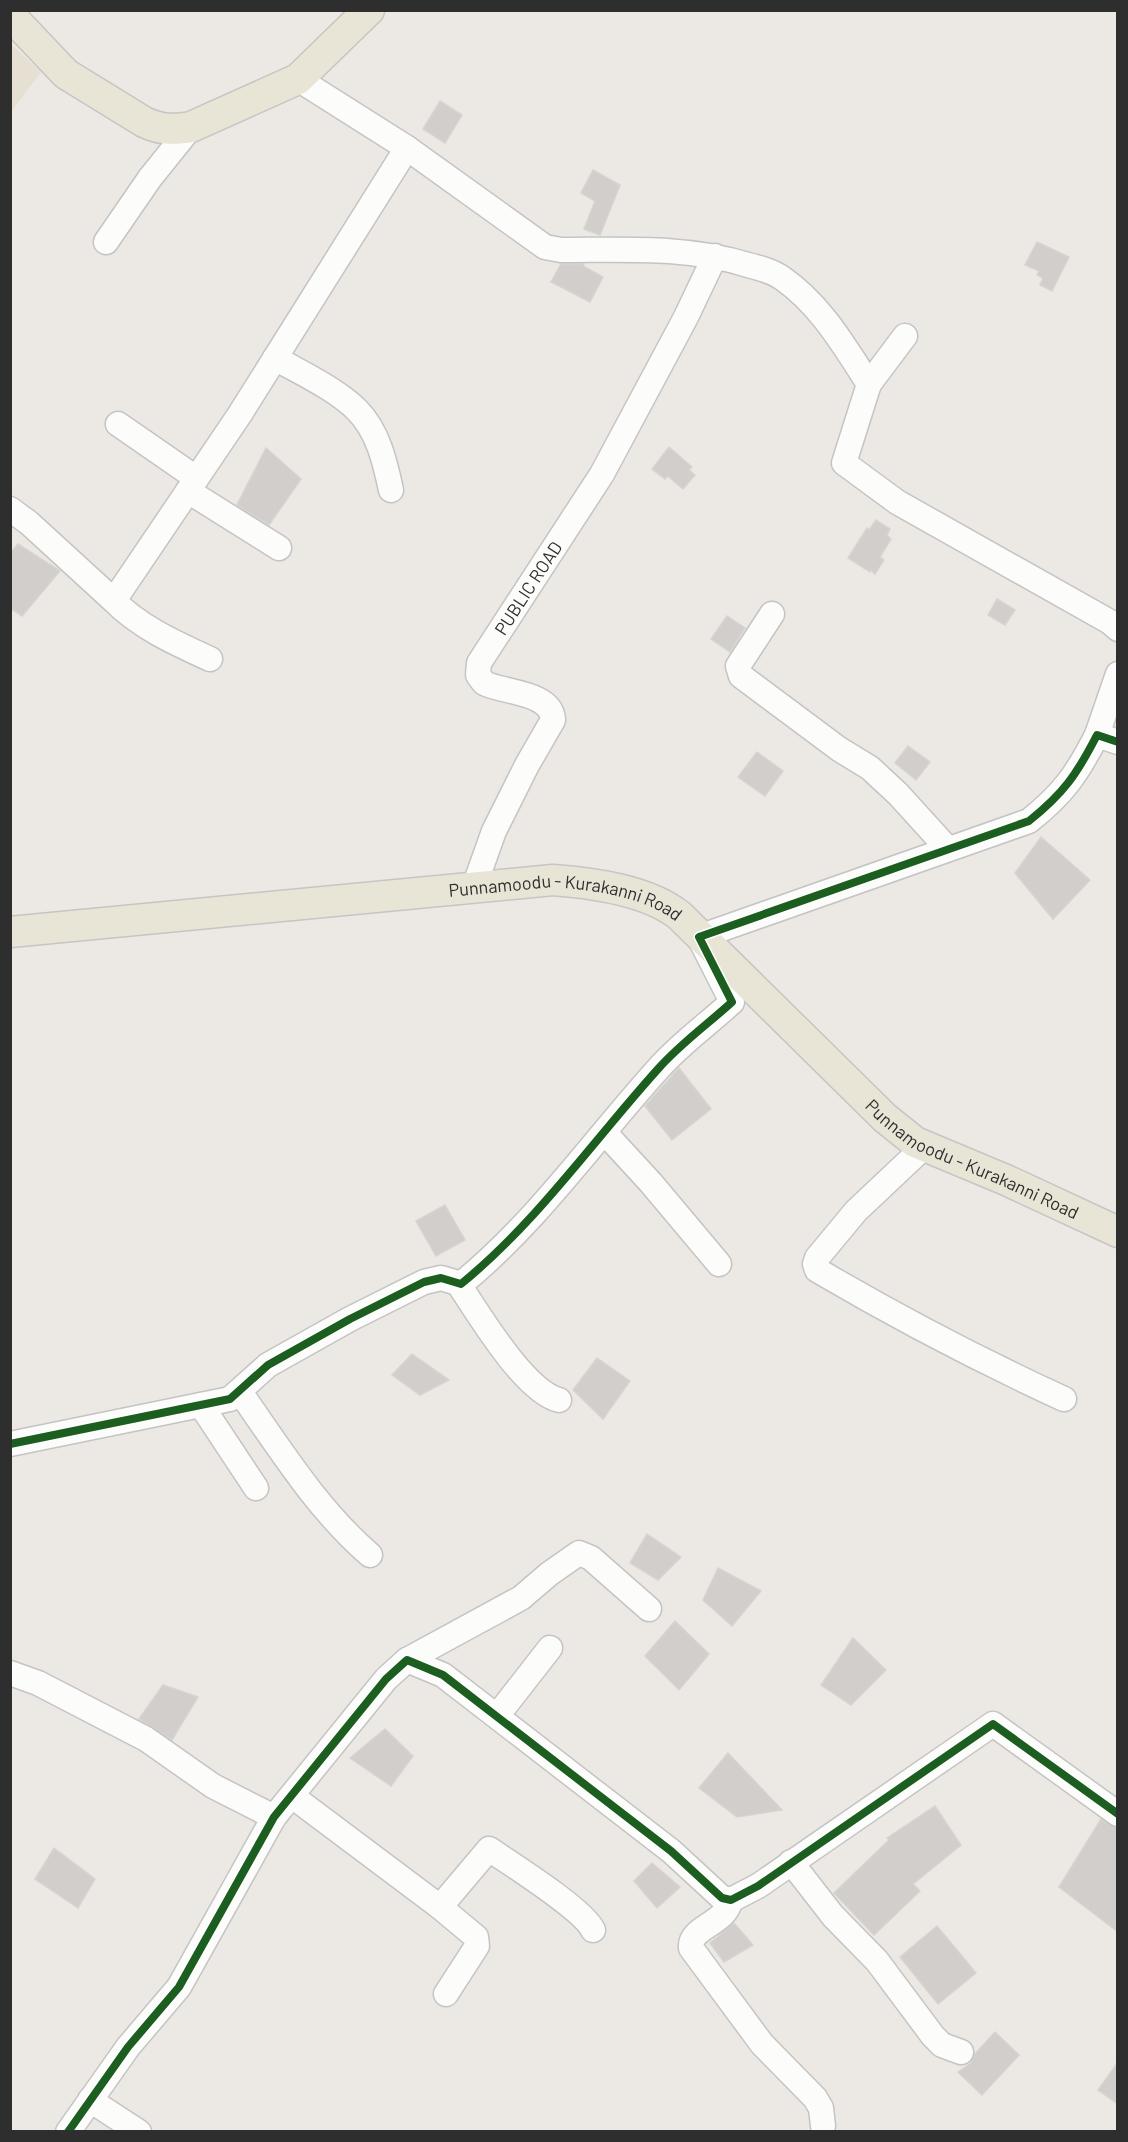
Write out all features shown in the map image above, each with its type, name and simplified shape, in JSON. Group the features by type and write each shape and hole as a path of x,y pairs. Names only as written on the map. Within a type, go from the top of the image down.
{"main road":[{"path":"10,15 66,74 121,110 156,128 172,131 191,127 298,79 369,10"},
{"name":"Punnamoodu - Kurakanni Road","path":"10,932 553,880 612,889 653,899 680,916 885,1118 915,1142 1116,1229"}],"street":[{"path":"298,79 407,148 545,247 561,250 661,250 715,256 766,270 790,284 831,326 869,384"},
{"path":"106,242 150,178 191,127"},
{"path":"112,599 119,593 192,485 407,148"},
{"name":"PUBLIC ROAD","path":"474,887 494,831 527,765 553,720 552,710 541,700 484,682 478,675 479,663 602,474 686,317 715,256"},
{"path":"905,336 869,384 844,463 897,502 1115,619"},
{"path":"275,358 342,398 358,411 372,430 384,458 391,490"},
{"path":"118,424 192,485 279,548"},
{"path":"13,516 29,523 125,612 167,639 210,658"},
{"path":"772,614 738,666 741,676 839,749 870,768 898,794 948,849"},
{"path":"10,1444 230,1399 268,1365 350,1319 424,1282 441,1278 461,1284 508,1242 568,1177 659,1067 732,1002 699,937 1029,821 1054,801 1107,739 1118,674"},
{"path":"605,1133 651,1183 718,1264"},
{"path":"925,1146 856,1211 817,1258 815,1264 817,1270 890,1313 998,1369 1064,1399"},
{"path":"459,1283 514,1364 546,1395 558,1400"},
{"path":"240,1392 324,1510 370,1555"},
{"path":"201,1405 256,1488"},
{"path":"68,2132 128,2047 179,1987 274,1817 386,1678 407,1660 521,1598 579,1553 591,1558 649,1609"},
{"path":"496,1716 550,1648"},
{"path":"407,1660 443,1675 671,1851 722,1898 731,1900 758,1886 993,1724 1118,1814"},
{"path":"10,1673 38,1683 146,1739 213,1786 274,1817"},
{"path":"292,1796 440,1907 476,1937 478,1942 446,1994"},
{"path":"440,1907 489,1849 561,1900 588,1922 593,1930"},
{"path":"791,1862 833,1917 877,1961 933,2036 942,2045 961,2052"},
{"path":"731,1900 727,1910 720,1918 693,1937 690,1942 691,1948 762,2044 815,2098 821,2108 823,2126"},
{"path":"90,2100 139,2132"}],"shaded area":[{"path":"10,43 41,72 11,112 10,112"}],"building":[{"path":"440,101 462,115 445,143 423,129"},
{"path":"593,170 620,185 600,235 584,229 595,201 581,193"},
{"path":"1037,242 1069,257 1052,291 1040,285 1043,278 1037,275 1039,271 1025,265"},
{"path":"561,264 584,264 583,266 603,277 590,302 551,282"},
{"path":"669,447 692,467 689,470 695,475 683,489 668,476 665,479 652,469"},
{"path":"266,448 301,479 269,525 237,505"},
{"path":"876,520 890,529 887,535 891,539 880,557 884,560 875,574 848,558 867,528 869,530"},
{"path":"18,544 60,571 22,616 10,608 10,553"},
{"path":"997,599 1015,610 1005,625 988,615"},
{"path":"727,616 745,628 730,652 711,639"},
{"path":"908,746 930,762 916,780 895,763"},
{"path":"757,752 783,771 765,796 738,777"},
{"path":"1041,837 1090,880 1053,919 1015,873"},
{"path":"679,1068 711,1109 672,1140 645,1106"},
{"path":"445,1205 465,1240 436,1256 416,1221"},
{"path":"412,1354 449,1380 420,1395 392,1375"},
{"path":"597,1358 630,1381 603,1419 573,1390"},
{"path":"647,1534 681,1557 658,1580 630,1563"},
{"path":"718,1568 761,1591 732,1626 703,1600"},
{"path":"675,1621 709,1654 679,1690 645,1656"},
{"path":"853,1638 886,1670 851,1705 821,1685"},
{"path":"163,1685 198,1697 172,1740 139,1719"},
{"path":"385,1729 413,1756 391,1786 350,1758"},
{"path":"728,1753 782,1810 737,1817 699,1788"},
{"path":"935,1806 961,1845 913,1884 920,1891 874,1935 834,1893 889,1840 887,1838"},
{"path":"1101,1819 1118,1828 1118,1932 1059,1887"},
{"path":"54,1848 95,1879 78,1908 35,1879"},
{"path":"652,1863 680,1887 657,1908 634,1881"},
{"path":"734,1923 753,1945 724,1962 710,1943"},
{"path":"937,1926 976,1973 938,2004 900,1957"},
{"path":"995,2032 1019,2055 982,2095 958,2072 971,2063 975,2054"},
{"path":"1118,2062 1118,2104 1098,2090"}],"cycle path":[{"path":"10,1444 230,1399 268,1365 350,1319 424,1282 441,1278 461,1284 489,1260 540,1208 667,1060 732,1002 699,937 1029,821 1069,782 1097,735 1118,742"},
{"path":"68,2132 128,2047 179,1987 274,1817 386,1679 407,1660 443,1675 671,1851 722,1898 731,1900 758,1886 993,1724 1118,1814"}]}
